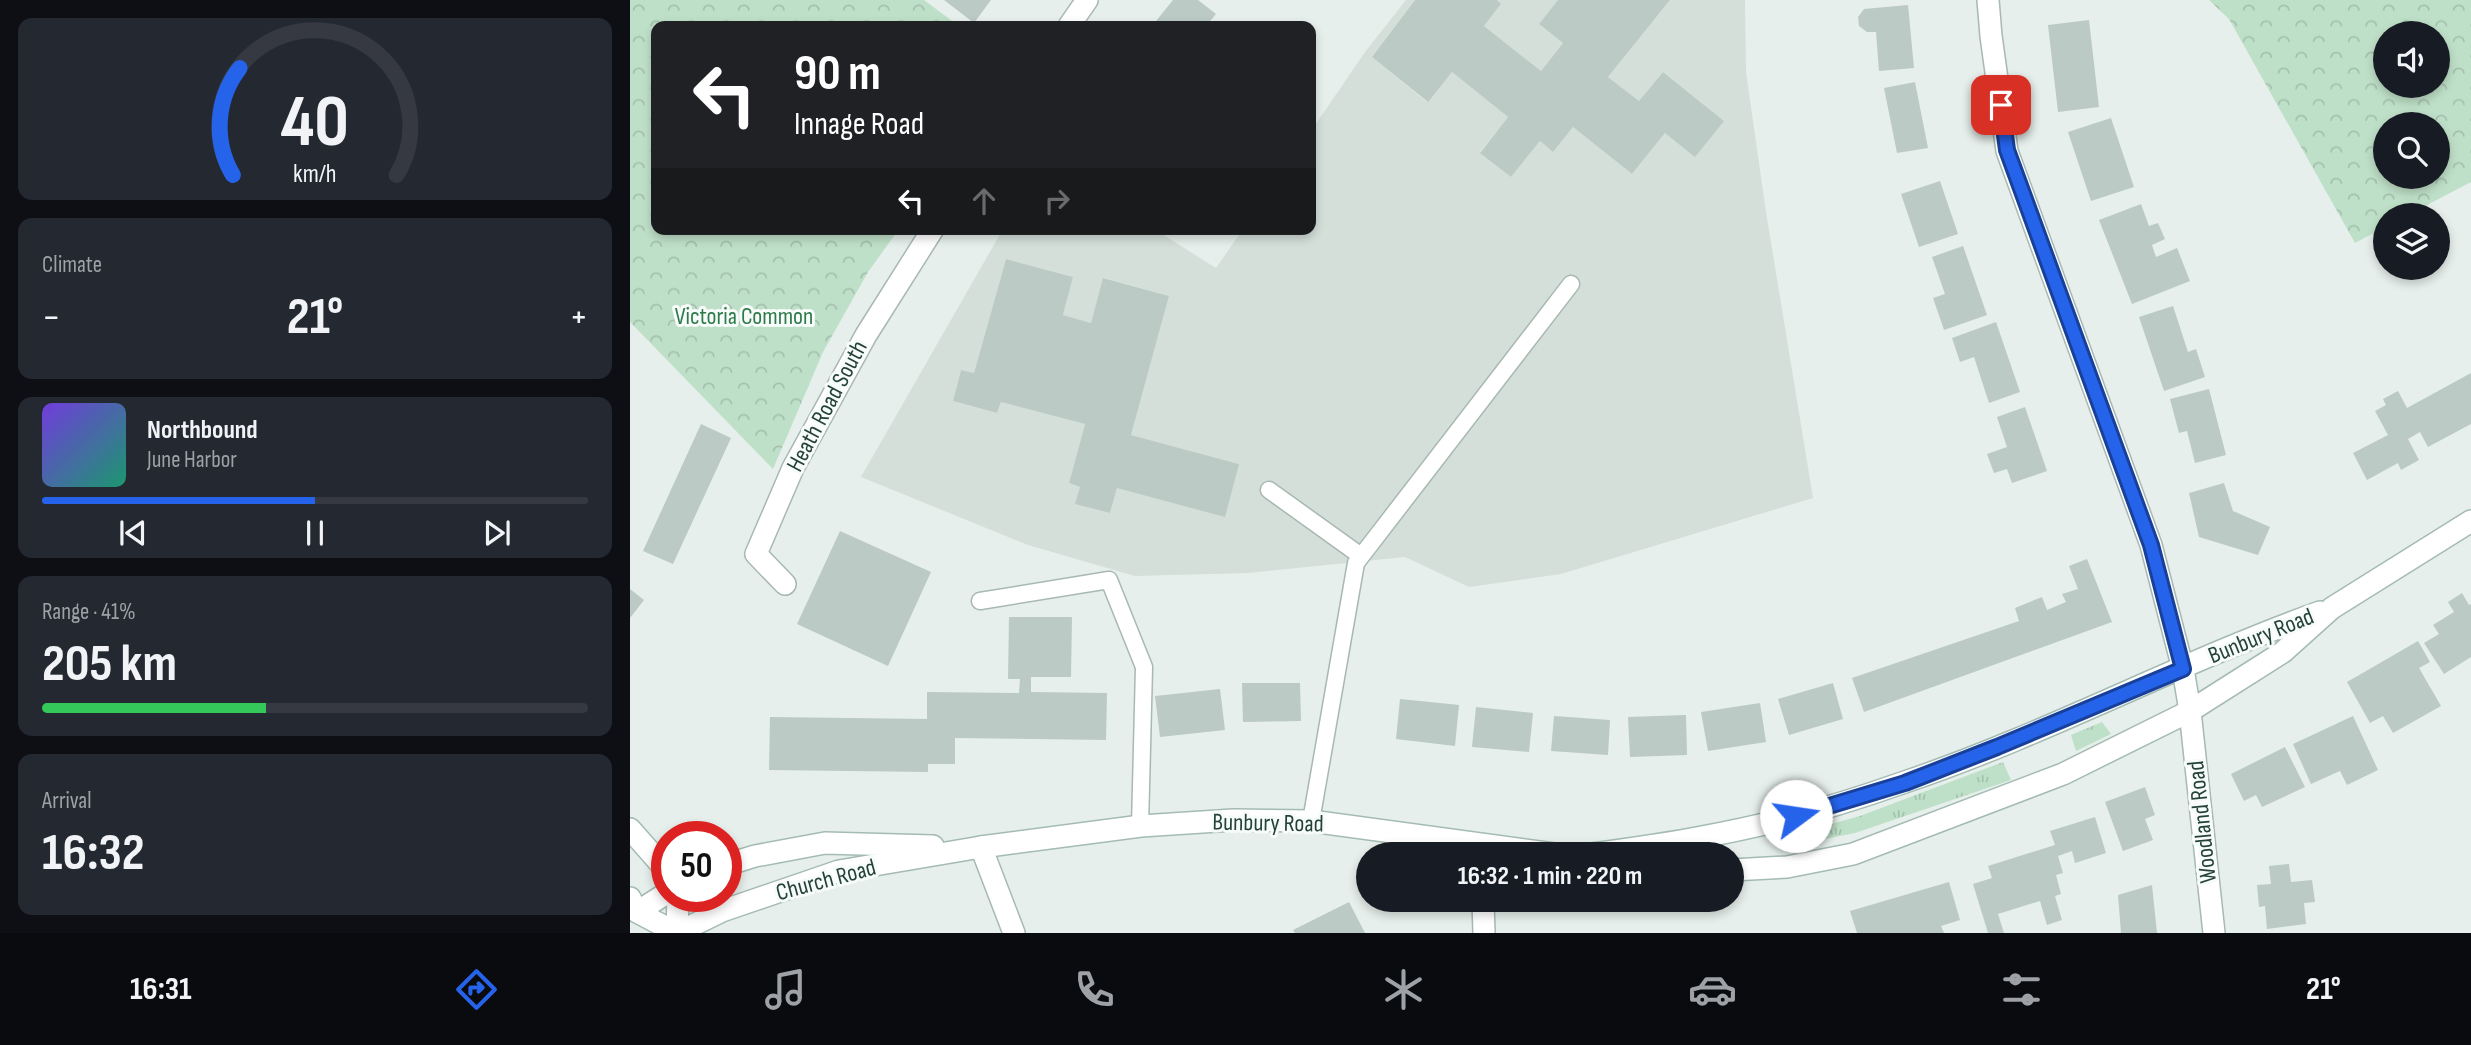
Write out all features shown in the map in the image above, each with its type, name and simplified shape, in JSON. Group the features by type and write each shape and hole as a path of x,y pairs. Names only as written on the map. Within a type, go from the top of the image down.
{"main road":[{"path":"1072,21 1087,0"},
{"name":"Woodland Road","path":"1988,0 2007,150 2151,545 2183,669 2214,933"},
{"name":"Heath Road South","path":"785,584 756,554 793,468 866,335 929,235"},
{"name":"Bunbury Road","path":"1744,869 1787,867 1853,854 2063,774 2189,711 2283,652 2332,608 2471,521"},
{"name":"Bunbury Road","path":"1670,842 1819,811 1905,783 2183,669 2264,632 2332,608"},
{"name":"Bunbury Road","path":"981,847 1140,827 1233,820 1311,821 1406,832 1449,842"},
{"path":"630,829 651,853"},
{"name":"Church Road","path":"742,860 825,843 981,847"},
{"path":"981,847 1014,933"},
{"name":"Church Road","path":"677,933 722,911 839,872 981,847"},
{"path":"632,910 651,900"},
{"path":"632,910 677,933 678,912"},
{"path":"1483,912 1484,933"}],"lane":[{"path":"1311,821 1353,572 1362,556 1571,284"},
{"path":"1269,490 1362,556"},
{"path":"980,601 1109,580 1144,667 1140,827"}],"shaded area":[{"path":"1406,0 1415,0 1372,57 1427,102 1452,72 1508,117 1480,152 1511,177 1540,141 1553,152 1573,127 1632,174 1665,133 1724,121 1663,72 1639,101 1608,77 1670,0 1745,0 1746,72 1813,498 1561,574 1469,587 1405,557 1248,573 1135,576 1028,545 861,477 1000,235 1164,235 1216,268 1239,235 1316,235 1316,124 1365,52","holes":["1006,259 1073,277 1063,315 1091,323 1104,278 1169,296 1131,435 1239,464 1117,488 1110,513 1076,504 1080,487 1069,483 1085,424 1001,402 997,413 953,401 961,370 974,373"]},
{"path":"1497,0 1558,0 1539,24 1563,43 1541,71 1484,26 1501,4"}],"green space":[{"name":"Victoria Common","path":"630,0 924,0 952,21 651,21 651,235 895,235 868,272 823,352 773,469 630,322"},
{"path":"2209,0 2471,0 2471,182 2431,203 2373,203 2373,233 2355,243 2229,19"},
{"path":"2102,722 2111,734 2076,751 2071,735"},
{"path":"2003,762 2011,780 1855,833 1800,844 1796,842 1796,834 1860,816"}],"building":[{"path":"944,0 991,0 975,21 971,21"},
{"path":"1173,0 1198,0 1216,14 1210,21 1156,21"},
{"path":"1415,0 1497,0 1501,4 1484,26 1541,71 1563,43 1539,24 1558,0 1670,0 1608,77 1639,101 1663,72 1724,121 1695,157 1665,133 1632,174 1573,127 1553,152 1540,141 1511,177 1480,153 1508,117 1452,72 1428,102 1372,57"},
{"path":"1908,5 1914,68 1879,71 1876,32 1867,32 1859,26 1858,17 1864,9"},
{"path":"2089,20 2099,107 2058,112 2048,25"},
{"path":"1915,82 1928,148 1897,153 1884,88"},
{"path":"2111,118 2134,187 2091,201 2068,132"},
{"path":"1940,181 1958,234 1919,247 1901,194"},
{"path":"2141,204 2149,226 2158,223 2165,239 2152,245 2156,257 2177,248 2190,281 2132,304 2099,220"},
{"path":"1963,246 1987,315 1944,330 1933,298 1945,294 1932,257"},
{"path":"1006,259 1073,277 1063,315 1091,323 1103,278 1169,296 1131,435 1239,464 1225,517 1117,488 1110,513 1075,504 1080,487 1069,483 1085,424 1001,402 997,413 953,401 961,370 974,373"},
{"path":"2173,306 2188,352 2196,349 2205,377 2164,391 2139,317"},
{"path":"1996,322 2020,392 1989,403 1974,357 1960,362 1952,338"},
{"path":"2471,373 2471,424 2428,447 2420,432 2408,439 2419,460 2401,470 2398,463 2367,480 2353,453 2388,435 2375,411 2386,405 2383,399 2398,391 2407,408"},
{"path":"2209,389 2226,455 2195,463 2187,431 2179,433 2170,399"},
{"path":"2025,407 2047,471 2012,483 2007,469 1994,473 1987,454 2007,447 1997,417"},
{"path":"701,424 731,438 673,564 643,551"},
{"path":"2224,483 2233,511 2270,527 2258,555 2199,537 2189,493"},
{"path":"840,531 931,572 888,666 797,624"},
{"path":"2087,559 2112,622 1864,712 1852,678 2019,621 2015,608 2042,597 2047,610 2066,602 2062,594 2078,589 2069,566"},
{"path":"630,589 644,600 630,618"},
{"path":"2462,593 2469,605 2471,604 2471,657 2444,674 2424,643 2439,634 2433,625 2454,612 2448,602"},
{"path":"1009,617 1072,617 1071,677 1031,677 1031,692 1107,693 1106,740 955,738 955,764 928,764 928,772 769,770 770,717 927,719 927,692 1019,693 1020,679 1008,679"},
{"path":"2418,641 2430,662 2419,668 2441,706 2393,733 2383,716 2370,723 2347,682"},
{"path":"1242,683 1300,683 1301,721 1243,722"},
{"path":"1833,683 1843,719 1789,735 1778,699"},
{"path":"1220,689 1225,730 1160,737 1155,696"},
{"path":"1400,699 1459,705 1455,746 1396,739"},
{"path":"1760,703 1766,742 1708,751 1701,712"},
{"path":"1476,707 1533,713 1529,752 1472,747"},
{"path":"1686,715 1687,755 1630,757 1628,717"},
{"path":"1554,716 1610,720 1608,755 1551,751"},
{"path":"2353,716 2378,770 2347,785 2340,771 2311,784 2293,744"},
{"path":"2285,747 2305,787 2262,807 2256,795 2244,801 2231,774"},
{"path":"2145,787 2155,815 2145,819 2153,840 2123,851 2105,802"},
{"path":"2095,817 2106,853 2075,863 2072,851 2058,856 2063,873 2056,875 2061,894 2055,896 2062,920 2047,925 2040,901 1998,914 2004,933 1988,933 1973,884 1992,878 1988,866 2055,845 2050,831"},
{"path":"2289,864 2291,882 2312,880 2315,902 2304,903 2306,924 2267,929 2265,906 2259,907 2257,885 2271,884 2269,866"},
{"path":"1949,882 1960,920 1941,926 1944,933 1857,933 1850,911"},
{"path":"2152,885 2157,933 2121,933 2118,895"},
{"path":"1349,902 1365,933 1295,933 1293,930"}],"route":[{"path":"1796,816 1905,783 2183,669 2151,545 2007,150 2001,105"}]}
